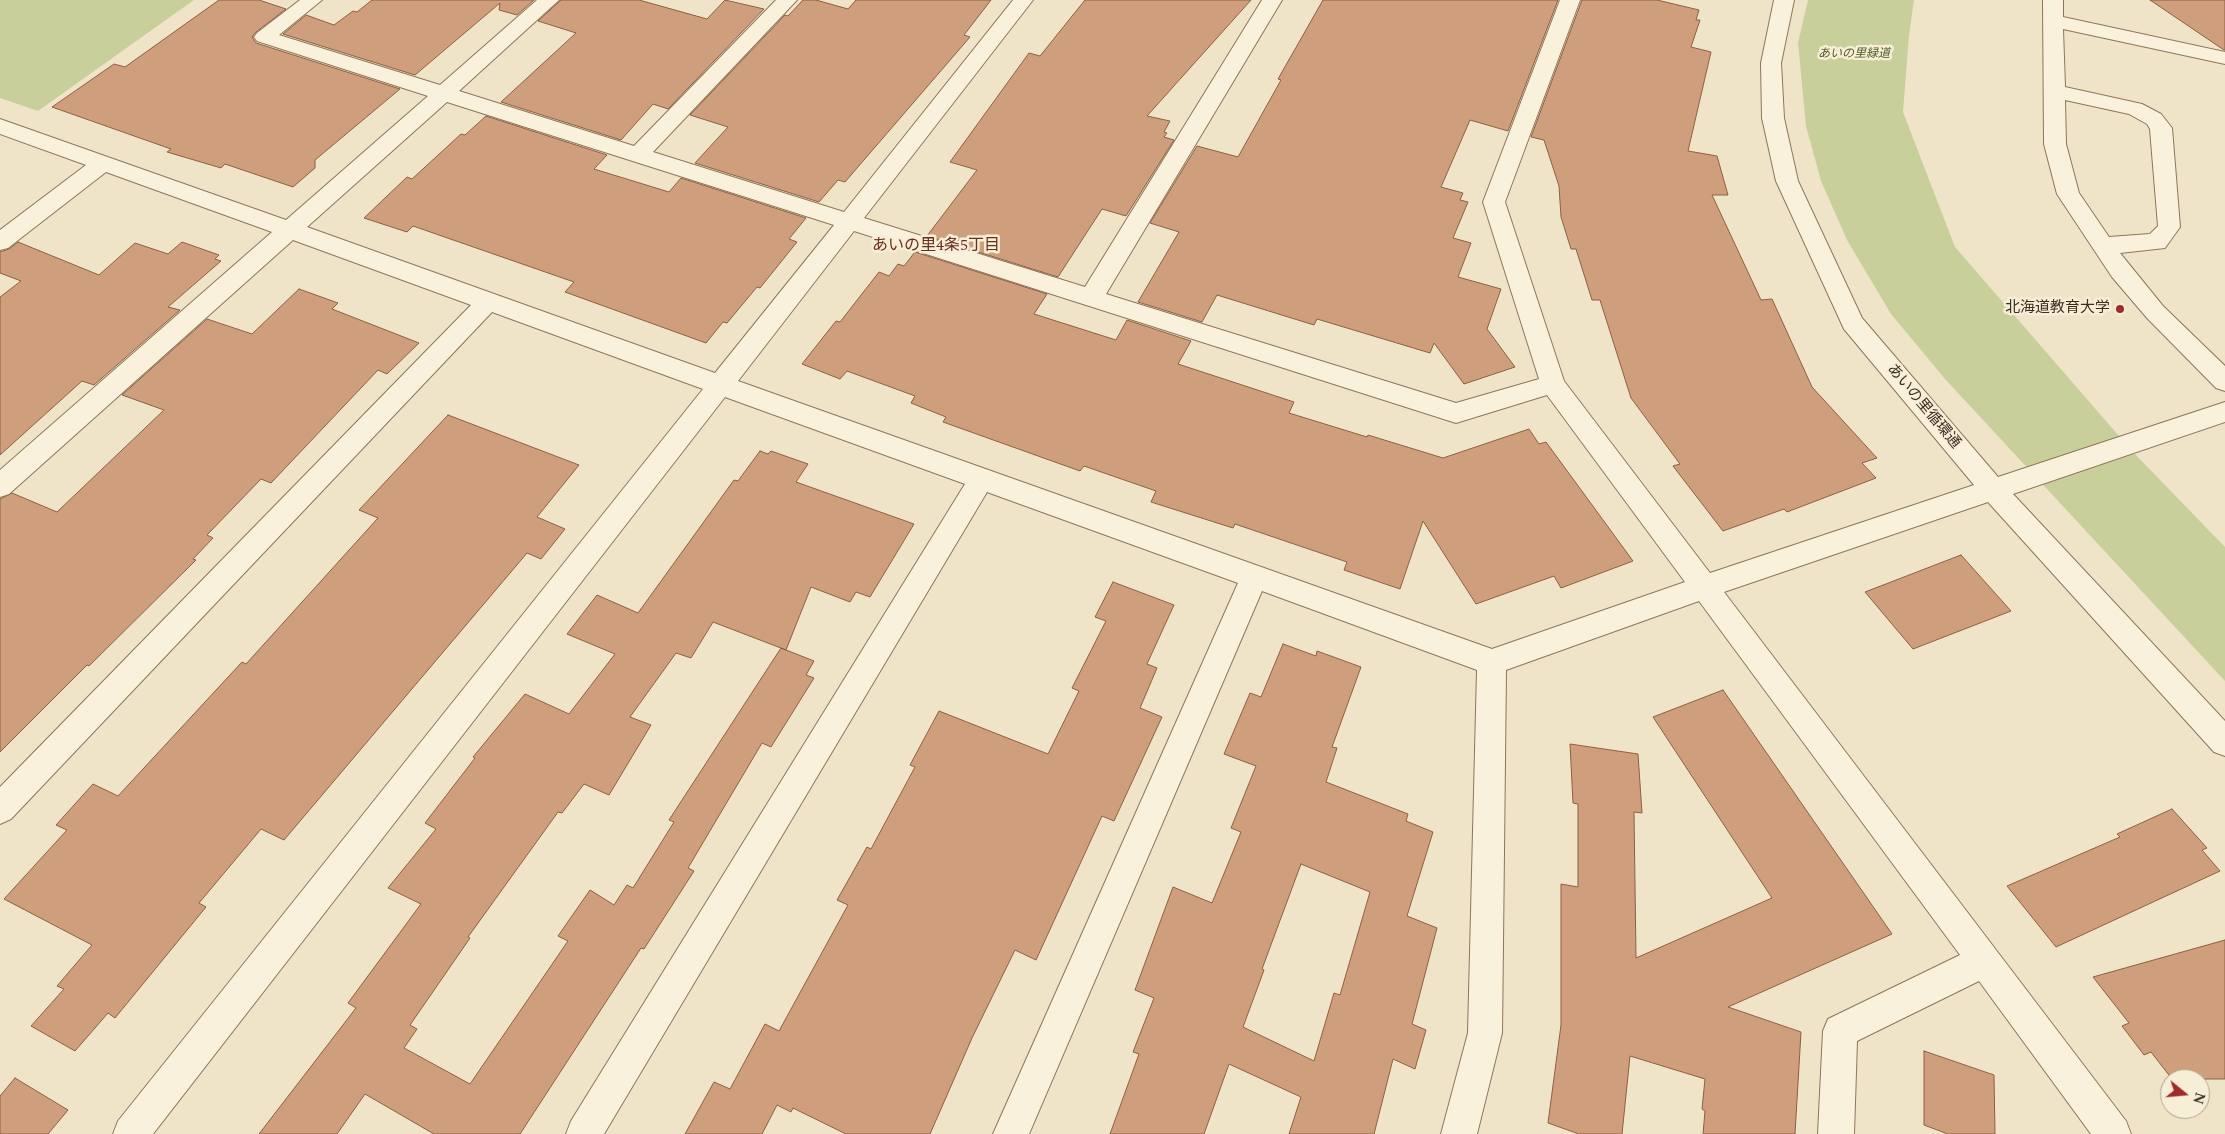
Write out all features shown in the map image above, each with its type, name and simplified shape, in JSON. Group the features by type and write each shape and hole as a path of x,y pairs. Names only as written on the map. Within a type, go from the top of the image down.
{"street":[{"path":"312,0 264,37 1456,413 1554,384"},
{"path":"0,486 549,0"},
{"path":"638,155 786,0"},
{"path":"132,1134 1022,0"},
{"path":"1091,298 1272,0"},
{"path":"1570,0 1494,202 1554,384 1703,587 2113,1134"},
{"name":"あいの里循環通","path":"1784,0 1771,63 1773,118 1787,181 1852,323 1994,490 2225,742"},
{"path":"2225,58 2052,10 2055,144 2068,194 2120,270 2155,312 2225,381"},
{"path":"2054,91 2135,109 2154,119 2161,128 2169,227 2157,242 2104,246"},
{"path":"0,126 1492,662 1703,587 2225,412"},
{"path":"0,242 103,163"},
{"path":"0,810 489,301"},
{"path":"584,1134 982,478"},
{"path":"1011,1134 1254,576"},
{"path":"1459,1134 1485,1033 1492,662"},
{"path":"1836,1134 1840,1031 1984,961"}],"green space":[{"path":"0,0 194,0 38,111 0,98"},
{"name":"あいの里緑道","path":"1808,0 1914,0 1903,112 1955,247 2132,451 2225,547 2225,681 1945,379 1891,314 1847,240 1821,181 1806,126 1798,43"}],"building":[{"path":"219,0 259,0 286,9 256,32 252,37 256,43 400,89 315,160 315,168 293,187 225,164 221,168 167,152 171,149 52,107 114,64 125,67"},
{"path":"372,0 534,0 517,15 499,10 500,3 415,75 283,34 306,15 334,25 353,11 357,12"},
{"path":"561,0 639,0 707,19 725,0 764,9 668,109 653,104 621,140 501,102 576,33 538,21"},
{"path":"803,0 816,0 848,9 856,0 991,0 964,35 970,37 845,182 838,180 819,202 695,163 728,127 690,115 785,15 788,16"},
{"path":"1085,0 1251,0 1147,116 1170,121 1164,132 1167,133 1164,137 1174,140 1126,216 1102,209 1058,277 927,236 977,170 950,162 1029,53 1040,56"},
{"path":"1323,0 1558,0 1508,131 1470,120 1441,187 1463,193 1460,200 1468,202 1453,238 1471,243 1458,277 1501,289 1487,329 1515,367 1464,384 1434,343 1430,353 1317,319 1314,325 1217,295 1202,322 1138,302 1179,232 1150,223 1197,146 1238,157 1281,80 1278,79"},
{"path":"1582,0 1657,0 1699,10 1696,20 1700,20 1691,47 1711,52 1688,151 1717,156 1728,195 1712,195 1761,300 1772,299 1812,387 1877,458 1862,463 1876,478 1787,512 1784,509 1723,531 1673,466 1680,464 1631,398 1600,300 1592,300 1576,249 1571,249 1561,217 1559,186 1544,140 1531,137"},
{"path":"2150,0 2225,0 2225,50 2224,50"},
{"path":"486,116 607,155 594,169 669,192 681,178 806,218 789,239 797,242 760,288 757,287 727,323 723,322 706,343 565,292 574,282 413,226 407,232 364,218 407,177 412,179 461,134 465,135"},
{"path":"18,242 99,275 135,243 168,254 182,242 219,255 215,259 221,261 168,307 180,310 94,385 82,381 0,455 0,297 21,281 0,273 0,252 9,249"},
{"path":"915,252 1047,294 1034,314 1116,340 1127,320 1191,341 1178,364 1294,402 1289,413 1367,437 1368,435 1443,458 1529,429 1539,444 1546,442 1633,561 1561,588 1554,576 1476,604 1423,521 1400,589 1344,570 1347,562 1235,524 1233,528 1151,502 1156,491 1084,466 1080,471 943,422 946,417 911,403 915,396 847,371 840,379 802,364 836,321 840,322 879,272 889,276 898,264 904,266"},
{"path":"299,289 338,303 332,309 419,343 387,374 378,370 271,483 261,479 207,535 213,538 193,559 196,560 0,752 0,499 12,493 57,512 164,410 122,395 207,319 252,334"},
{"path":"448,415 579,465 537,517 565,529 541,559 527,553 284,840 261,829 199,903 206,907 115,1018 108,1013 75,1051 31,1026 64,989 57,986 92,945 4,899 67,830 56,825 93,784 118,796 242,662 246,664 378,518 359,510"},
{"path":"760,451 768,454 771,451 808,464 796,482 914,524 870,597 856,592 850,602 811,587 786,650 814,661 806,675 814,678 771,747 762,743 688,868 694,871 644,949 641,948 520,1134 434,1134 365,1094 337,1134 259,1134 356,1008 348,1003 421,904 388,888 436,829 425,823 475,758 473,757 525,694 569,714 615,654 567,634 597,595 638,613 734,480 738,481","holes":["713,622 781,648 669,820 674,822 633,888 627,885 614,905 590,890 558,936 568,941 470,1084 404,1048 417,1029 410,1025 470,938 468,937 558,812 562,813 584,784 609,795 651,725 630,717 676,653 691,658"]},
{"path":"1961,555 2011,611 1913,649 1865,592"},
{"path":"1113,582 1174,605 1147,664 1157,668 1140,708 1162,717 1114,821 1102,816 1036,960 1015,950 972,1038 930,1134 846,1134 793,1108 791,1112 777,1105 762,1134 685,1134 714,1082 730,1089 765,1024 779,1031 848,905 837,900 867,847 871,849 915,767 910,765 939,711 1048,754 1079,691 1072,688 1106,621 1095,617"},
{"path":"1283,644 1316,656 1317,651 1361,667 1332,747 1337,748 1326,782 1408,814 1406,821 1433,832 1407,916 1437,928 1412,1024 1426,1030 1415,1069 1393,1059 1374,1134 1289,1134 1301,1097 1229,1064 1204,1134 1110,1134 1139,1054 1133,1052 1154,998 1135,990 1173,887 1212,903 1241,832 1231,828 1256,766 1224,754 1250,693 1261,697","holes":["1301,864 1370,892 1340,995 1334,993 1314,1061 1243,1027 1264,970 1262,969"]},
{"path":"1723,690 1892,934 1728,1007 1801,1032 1795,1134 1703,1134 1705,1111 1702,1109 1705,1079 1630,1056 1622,1134 1579,1134 1548,1123 1561,1025 1561,884 1578,887 1578,804 1573,803 1570,744 1638,754 1642,813 1634,812 1636,958 1772,898 1653,717"},
{"path":"2172,809 2207,848 2202,850 2220,871 2056,947 2007,886 2120,837 2117,834"},
{"path":"2225,940 2225,1079 2210,1079 2210,1069 2164,1069 2151,1052 2144,1055 2122,1026 2129,1023 2093,977"},
{"path":"1924,1051 1994,1075 1995,1134 1948,1134 1924,1125"},
{"path":"15,1078 68,1110 48,1134 0,1134 0,1096"}],"place":[{"name":"北海道教育大学","path":"2120,309"}],"district":[{"name":"あいの里4条5丁目","path":"936,247"}]}
